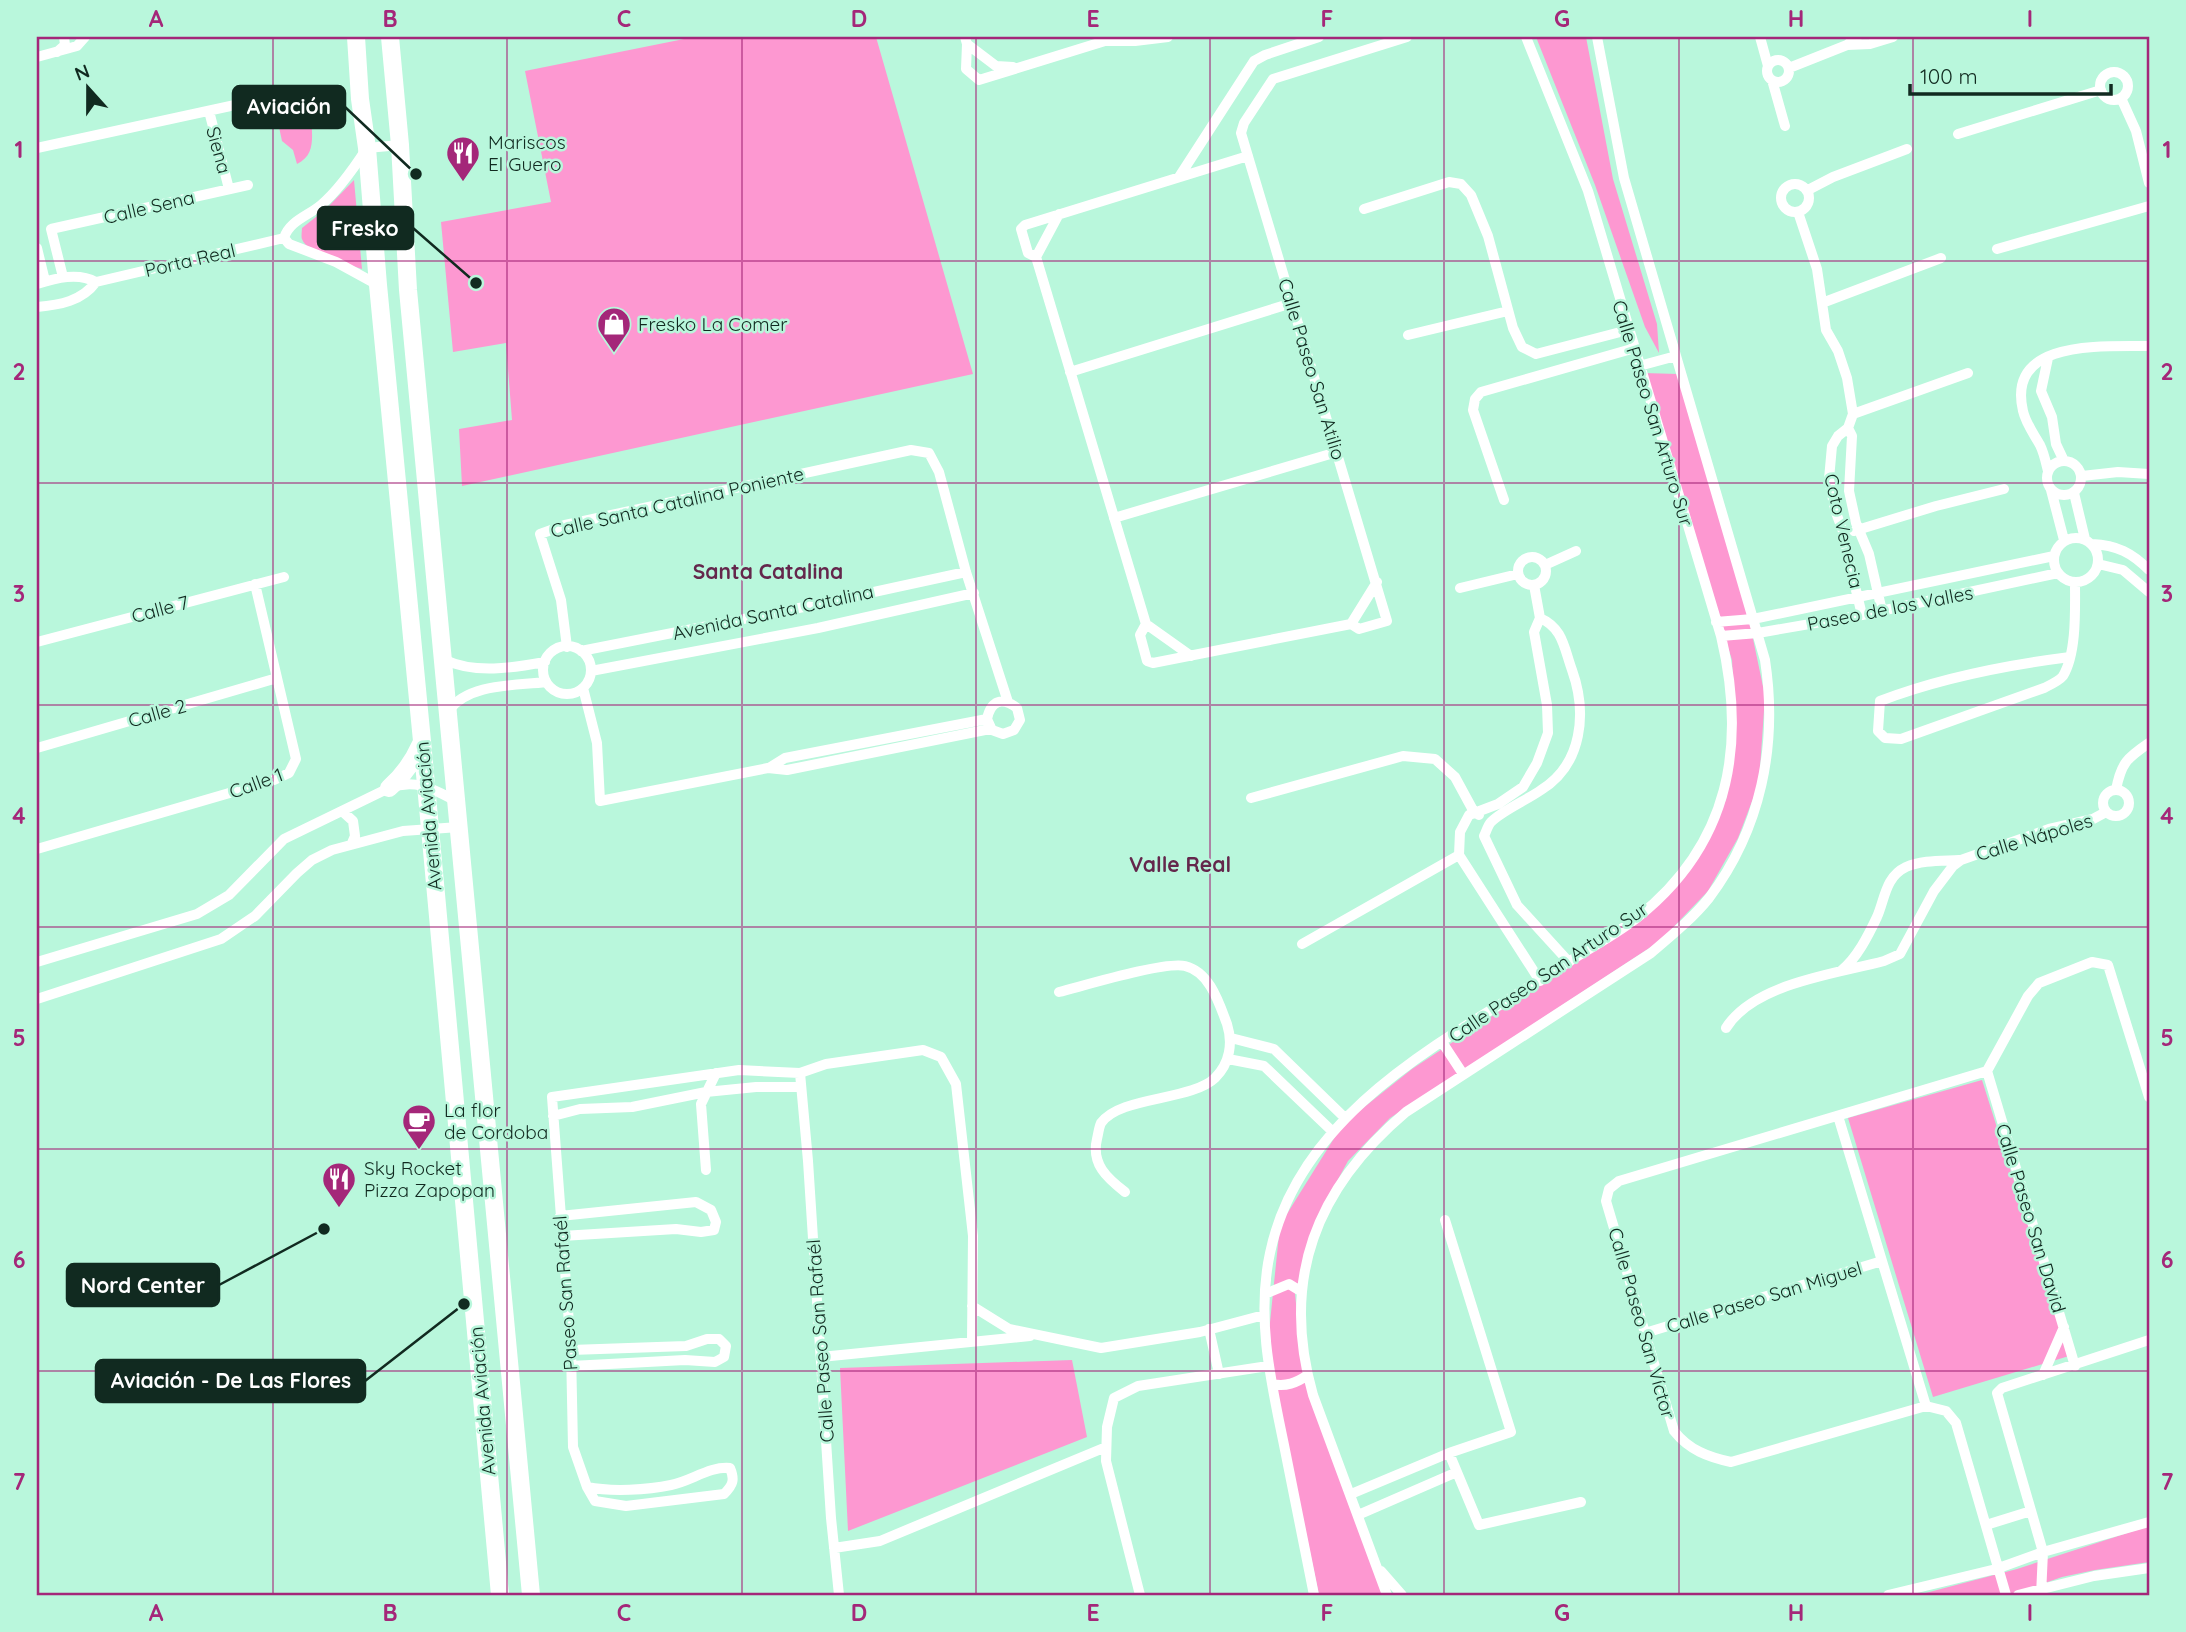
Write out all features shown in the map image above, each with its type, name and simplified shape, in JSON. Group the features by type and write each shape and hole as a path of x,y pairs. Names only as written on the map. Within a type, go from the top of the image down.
{"main road":[{"name":"Avenida Aviación","path":"356,37 500,1595"},
{"name":"Avenida Aviación","path":"390,37 400,145 408,290 445,660 458,827 531,1595"},
{"path":"405,558 434,555"},
{"path":"389,788 402,777 414,760 422,741"}],"street":[{"path":"57,52 65,45 64,37"},
{"path":"37,57 77,46 85,37"},
{"path":"966,40 966,69 979,80 1105,41 1168,37"},
{"path":"1179,177 1254,61 1265,54 1319,37"},
{"name":"Calle Paseo San Atilio","path":"1248,156 1059,214 1022,226 1021,229 1028,253 1036,257 1146,624 1140,635 1149,663 1351,624 1359,629 1387,621 1241,129 1273,79 1407,37"},
{"name":"Calle Paseo San Arturo Sur","path":"1314,1595 1268,1366 1264,1315 1270,1252 1284,1212 1313,1155 1332,1130 1364,1098 1442,1042 1638,917 1657,899 1693,858 1711,826 1728,780 1733,739 1730,681 1721,636 1588,191 1526,37"},
{"name":"Calle Paseo San Arturo Sur","path":"1387,1595 1304,1362 1300,1325 1302,1292 1308,1255 1322,1213 1340,1181 1380,1134 1406,1112 1651,953 1690,919 1726,873 1755,811 1764,781 1770,744 1769,683 1758,634 1624,178 1597,37"},
{"path":"1760,37 1767,71 1786,127"},
{"path":"1789,68 1847,45 1857,37"},
{"path":"1847,45 1870,44 1893,37"},
{"path":"966,40 996,66 1020,67"},
{"path":"1768,66 1772,61 1779,60 1785,62 1789,68 1787,78 1782,81 1772,80"},
{"path":"2109,73 2119,73 2128,85 2125,94 2111,99 2101,90 2102,80 2109,73"},
{"path":"1958,134 2101,90"},
{"path":"2121,97 2136,131 2149,183"},
{"path":"37,148 235,105"},
{"name":"Siena","path":"209,111 229,189"},
{"path":"377,285 336,262 289,244 284,238 286,231 300,218 321,205 350,173 367,148 400,145"},
{"path":"1808,190 1833,177 1907,149"},
{"path":"1364,209 1449,182 1461,184 1471,195 1488,236 1513,328 1522,347 1536,354 1628,330"},
{"path":"1791,183 1797,183 1808,190 1810,201 1798,212 1791,212 1782,204 1782,192 1791,183"},
{"name":"Calle Sena","path":"63,277 51,229 248,184"},
{"path":"1997,249 2149,206"},
{"name":"Coto Venecia","path":"1798,212 1812,251 1826,330 1838,351 1847,378 1853,414 1848,428 1838,436 1832,446 1829,468 1835,510 1844,534 1862,615"},
{"path":"1036,257 1059,214"},
{"name":"Porta Real","path":"37,307 64,303 79,297 89,292 96,282 284,238"},
{"path":"37,248 41,283"},
{"path":"1822,303 1941,258"},
{"name":"Porta Real","path":"41,283 63,277 87,277 96,282"},
{"path":"1070,372 1292,303"},
{"path":"1408,335 1508,311"},
{"path":"2064,540 2041,447 2024,414 2021,391 2024,378 2037,364 2069,348 2149,346"},
{"path":"1504,500 1474,410 1475,398 1481,391 1635,348"},
{"path":"1639,366 1676,356"},
{"path":"2048,358 2041,391 2052,417 2056,444 2064,461"},
{"path":"1853,414 1968,373"},
{"path":"1848,428 1852,436 1849,491 1882,611"},
{"name":"Calle Santa Catalina Poniente","path":"567,646 561,600 540,534 565,525 911,450 929,453 939,471 966,572"},
{"path":"1114,518 1337,452"},
{"path":"2048,471 2052,466 2064,461 2076,465 2082,477 2080,486 2074,493 2062,495 2051,490"},
{"path":"2082,477 2118,472 2149,474"},
{"path":"1844,534 2004,489"},
{"path":"2074,493 2089,542 2096,550 2098,564 2090,577 2075,582 2058,573 2055,568 2055,550 2064,540 2078,537 2089,542 2122,549 2135,556 2149,570"},
{"path":"1545,565 1576,551"},
{"name":"Paseo de los Valles","path":"1716,622 1753,619 2054,556"},
{"path":"1532,557 1540,559 1545,565 1545,578 1534,585 1524,583 1518,574 1519,566 1532,557"},
{"path":"2098,564 2123,570 2149,592"},
{"path":"966,572 1008,702"},
{"name":"Avenida Santa Catalina","path":"581,651 966,572"},
{"name":"Paseo de los Valles","path":"1721,636 1758,634 1862,615 2058,573"},
{"path":"1460,588 1518,574"},
{"name":"Calle 7","path":"37,642 284,577"},
{"path":"1351,624 1377,582"},
{"path":"2070,657 2019,664 1900,693 1880,701 1878,731 1885,738 1901,739 2044,688 2062,678 2070,657 2075,616 2075,582"},
{"name":"Calle 1","path":"37,849 289,774 296,759 255,584"},
{"path":"1534,585 1540,618 1534,632 1548,705 1548,733 1537,763 1523,787 1498,804 1469,815 1460,832 1459,855 1540,981"},
{"name":"Avenida Santa Catalina","path":"591,671 818,628 974,593"},
{"path":"814,605 818,628"},
{"path":"1540,618 1557,628 1578,686 1581,712 1579,737 1566,765 1545,788 1490,822 1484,836 1517,905 1569,962"},
{"path":"1146,624 1191,656"},
{"path":"567,646 581,651 588,660 591,671 583,688 567,694 551,689 543,676 544,662 553,651 567,646"},
{"path":"445,660 472,669 519,667 544,662"},
{"name":"Calle 2","path":"37,748 277,678"},
{"path":"449,710 456,701 471,692 546,682"},
{"path":"583,688 597,743 600,801 768,768 787,770 992,730 1003,734 1014,730 1020,720 1017,708 1008,702 997,702 989,709 987,719 992,730"},
{"path":"768,768 785,758 987,719"},
{"path":"2116,790 2124,762 2149,743"},
{"path":"1251,798 1403,756 1436,759 1455,777 1474,812 1490,822"},
{"path":"37,962 197,914 229,895 284,839 389,788 407,783 426,785 456,801"},
{"path":"2116,790 2126,794 2129,804 2125,813 2116,816 2106,812 2104,798 2107,794 2116,790"},
{"path":"342,811 353,821 355,828 352,843"},
{"name":"Calle Nápoles","path":"1838,973 1854,957 1867,936 1893,876 1908,866 1923,862 1961,860 2049,829 2093,819 2106,812"},
{"path":"37,999 221,939 255,916 312,860 352,843 429,828 458,827"},
{"path":"1302,944 1459,855"},
{"name":"Calle Nápoles","path":"1726,1028 1734,1016 1763,997 1788,986 1884,961 1900,954 1934,891 1961,860"},
{"path":"1987,1071 2028,996 2039,983 2092,962 2108,965 2149,1097"},
{"path":"1059,992 1165,966 1185,966 1204,978 1217,996 1231,1038 1228,1059 1214,1079 1195,1088 1118,1111 1101,1124 1096,1144 1097,1162 1105,1177 1125,1192"},
{"path":"1231,1038 1274,1049 1344,1117"},
{"path":"1442,1042 1463,1074"},
{"path":"706,1170 701,1104 716,1073 739,1070 800,1073 827,1065 923,1050 941,1057 956,1084 973,1236 972,1342"},
{"path":"1228,1059 1264,1066 1332,1130"},
{"path":"739,1070 742,1089"},
{"name":"Calle Paseo San Víctor","path":"1926,1406 1731,1462 1710,1457 1684,1443 1674,1431 1606,1201 1609,1189 1619,1181 1987,1071"},
{"name":"Calle Paseo San David","path":"1987,1071 2075,1366"},
{"name":"Paseo San Rafaél","path":"587,1487 573,1447 571,1366 552,1097 716,1073"},
{"name":"Calle Paseo San Rafaél","path":"800,1073 839,1595"},
{"path":"553,1116 580,1109 632,1107 706,1092 800,1087"},
{"path":"1838,1115 1926,1406 1946,1411 1956,1423 1996,1569 2006,1595"},
{"path":"560,1216 696,1202 711,1210 716,1222 714,1230 701,1232 676,1229 562,1236"},
{"path":"1351,1494 1449,1453 1511,1432 1445,1220"},
{"name":"Calle Paseo San Miguel","path":"1645,1333 1882,1261"},
{"path":"1265,1294 1289,1284 1302,1292"},
{"path":"972,1306 1009,1329 1101,1348 1209,1329 1264,1315"},
{"path":"2043,1375 2064,1327"},
{"path":"1209,1329 1219,1374"},
{"path":"821,1357 1040,1335"},
{"path":"570,1350 686,1346 707,1339 719,1339 726,1346 724,1357 715,1362 685,1360 571,1366"},
{"path":"2041,1592 2043,1552 1997,1393 2002,1388 2149,1340"},
{"path":"1140,1595 1106,1461 1107,1427 1114,1398 1138,1386 1268,1366"},
{"path":"1272,1384 1290,1385 1308,1375"},
{"path":"834,1548 880,1541 1106,1447"},
{"path":"1449,1453 1479,1525 1581,1502"},
{"path":"720,1467 730,1468 734,1477 732,1486 724,1494 626,1506 595,1501 587,1487 604,1490 671,1485 720,1467"},
{"path":"1358,1515 1457,1472"},
{"path":"1986,1525 2031,1511"},
{"path":"1888,1595 1996,1569 2043,1552 2149,1522"},
{"path":"1377,1565 1402,1595"},
{"path":"2018,1595 2041,1592 2094,1576 2149,1568"}],"shaded area":[{"path":"694,37 876,37 973,374 462,486 459,429 512,420 506,343 453,352 441,222 551,202 525,71"},
{"path":"1536,37 1586,37 1613,179 1657,324 1659,353 1645,327 1595,185"},
{"path":"323,89 313,105 309,153 297,164 293,150 282,141 274,104"},
{"path":"354,180 362,269 319,254 302,239 302,228 326,209"},
{"path":"1643,373 1678,374 1748,615 1765,696 1759,783 1738,838 1708,891 1660,941 1390,1118 1348,1161 1318,1216 1295,1294 1303,1370 1390,1595 1319,1595 1273,1374 1269,1332 1280,1225 1343,1124 1412,1069 1627,927 1672,889 1726,800 1736,737 1732,660"},
{"path":"1982,1080 2069,1356 1933,1397 1848,1118"},
{"path":"1072,1360 1087,1437 848,1531 840,1368"},
{"path":"2149,1526 2149,1562 2062,1577 2010,1595 1918,1595 2017,1569"}],"place":[{"name":"Aviación","path":"416,174"},
{"name":"Mariscos El Guero","path":"463,183"},
{"name":"Fresko","path":"476,283"},
{"name":"Fresko La Comer","path":"614,354"},
{"name":"La flor de Cordoba","path":"419,1151"},
{"name":"Sky Rocket Pizza Zapopan","path":"339,1209"},
{"name":"Nord Center","path":"324,1229"},
{"name":"Aviación - De Las Flores","path":"464,1304"}],"district":[{"name":"Santa Catalina","path":"768,572"},
{"name":"Valle Real","path":"1180,865"}]}
